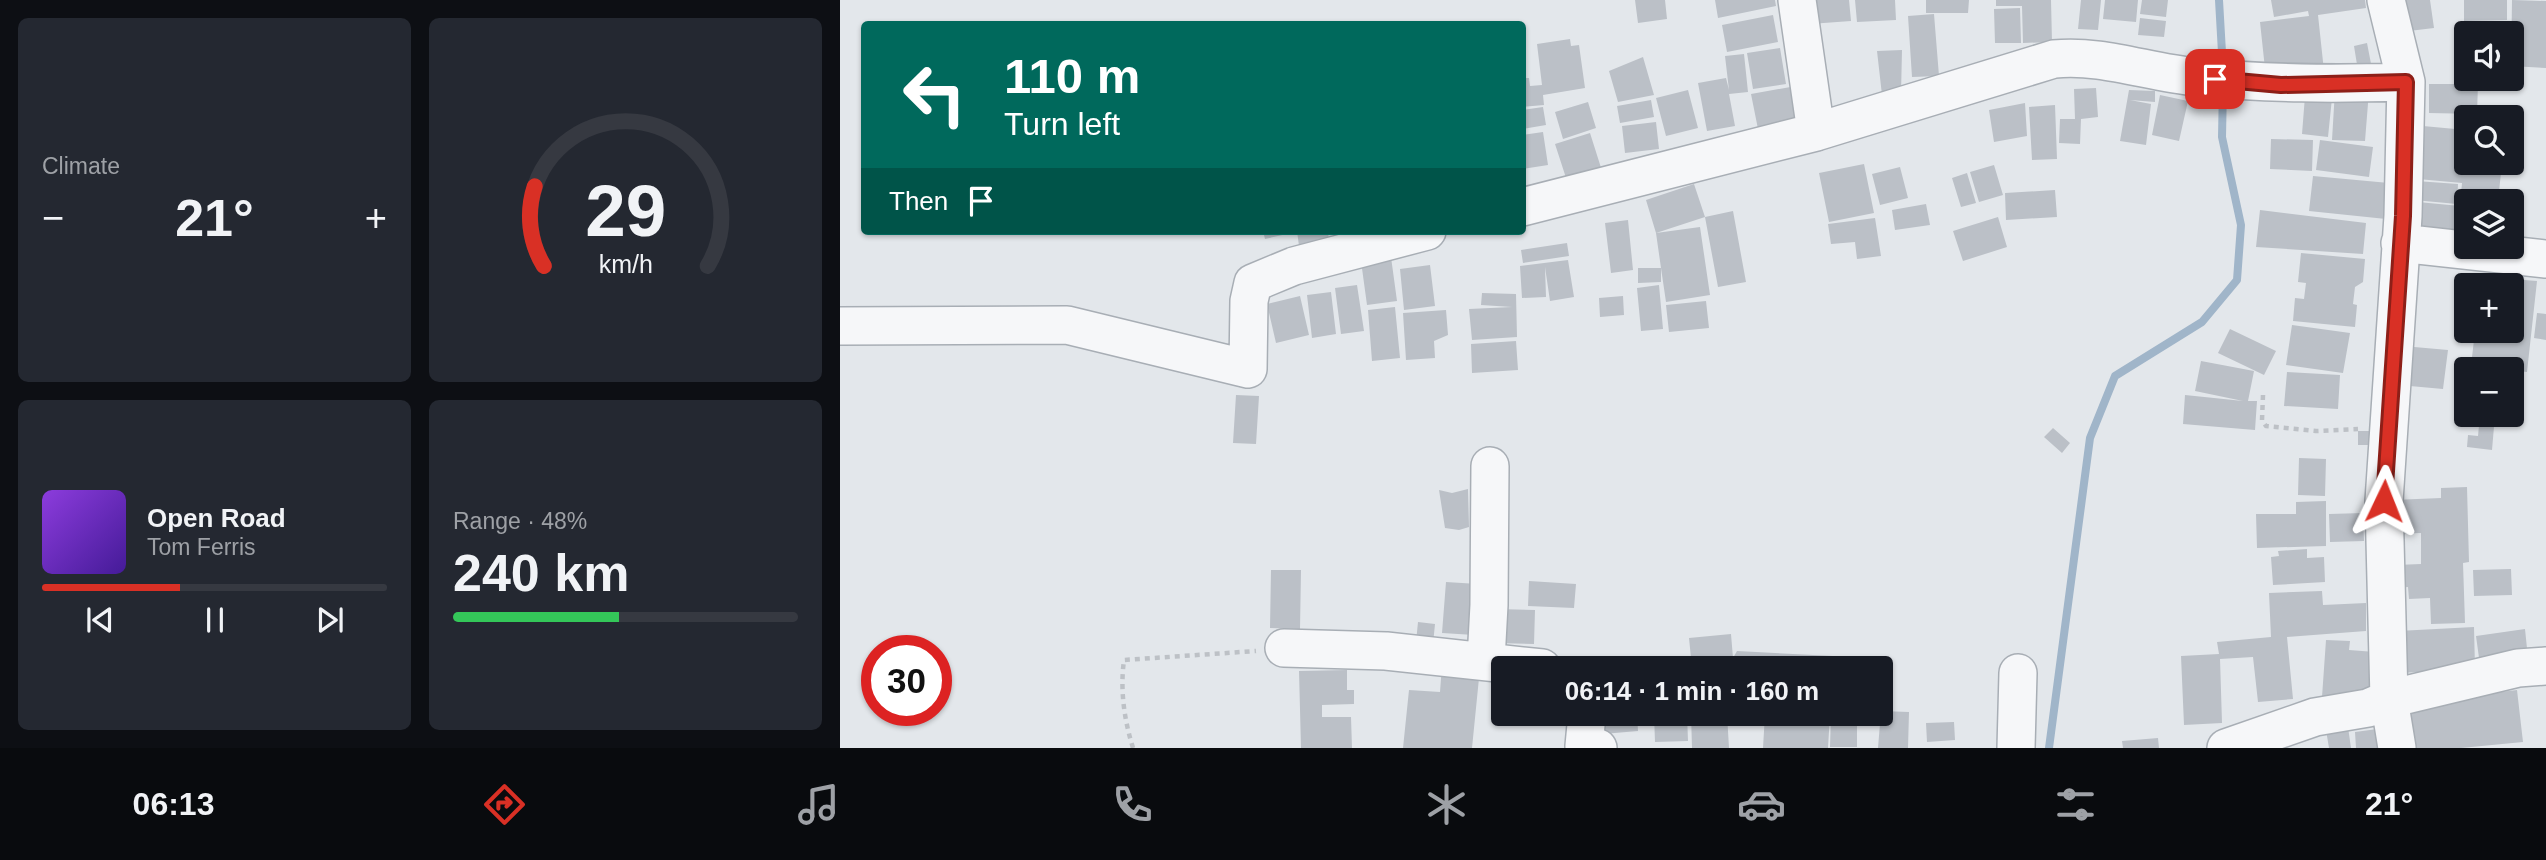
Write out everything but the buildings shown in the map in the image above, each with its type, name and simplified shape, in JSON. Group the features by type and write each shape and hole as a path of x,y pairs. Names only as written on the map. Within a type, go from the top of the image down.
{"street":[{"path":"1797,0 1816,132"},
{"path":"2386,0 2406,82 2400,243 2384,501 2389,699 2397,748"},
{"path":"1526,205 1816,132 2054,59 2075,57 2194,77 2281,85 2406,82"},
{"path":"840,326 1067,325 1248,369 1249,301 1253,283 1294,266 1412,235"},
{"path":"2400,243 2546,259"},
{"path":"1486,660 1490,466"},
{"path":"1284,648 1386,651 1491,661"},
{"path":"2226,748 2274,729 2315,717 2368,708 2389,699 2518,668 2546,666"},
{"path":"2016,748 2018,673"}],"path":[{"path":"2263,395 2262,420 2266,426 2316,431 2387,426"},
{"path":"1133,748 1125,723 1121,681 1124,660 1284,648"}],"waterway":[{"path":"2219,0 2223,70"},
{"path":"2049,748 2090,438 2115,376 2202,322 2237,280 2241,225 2222,137 2223,87"}],"route":[{"path":"2215,79 2281,85 2406,82 2403,216 2386,435 2384,501"}]}
